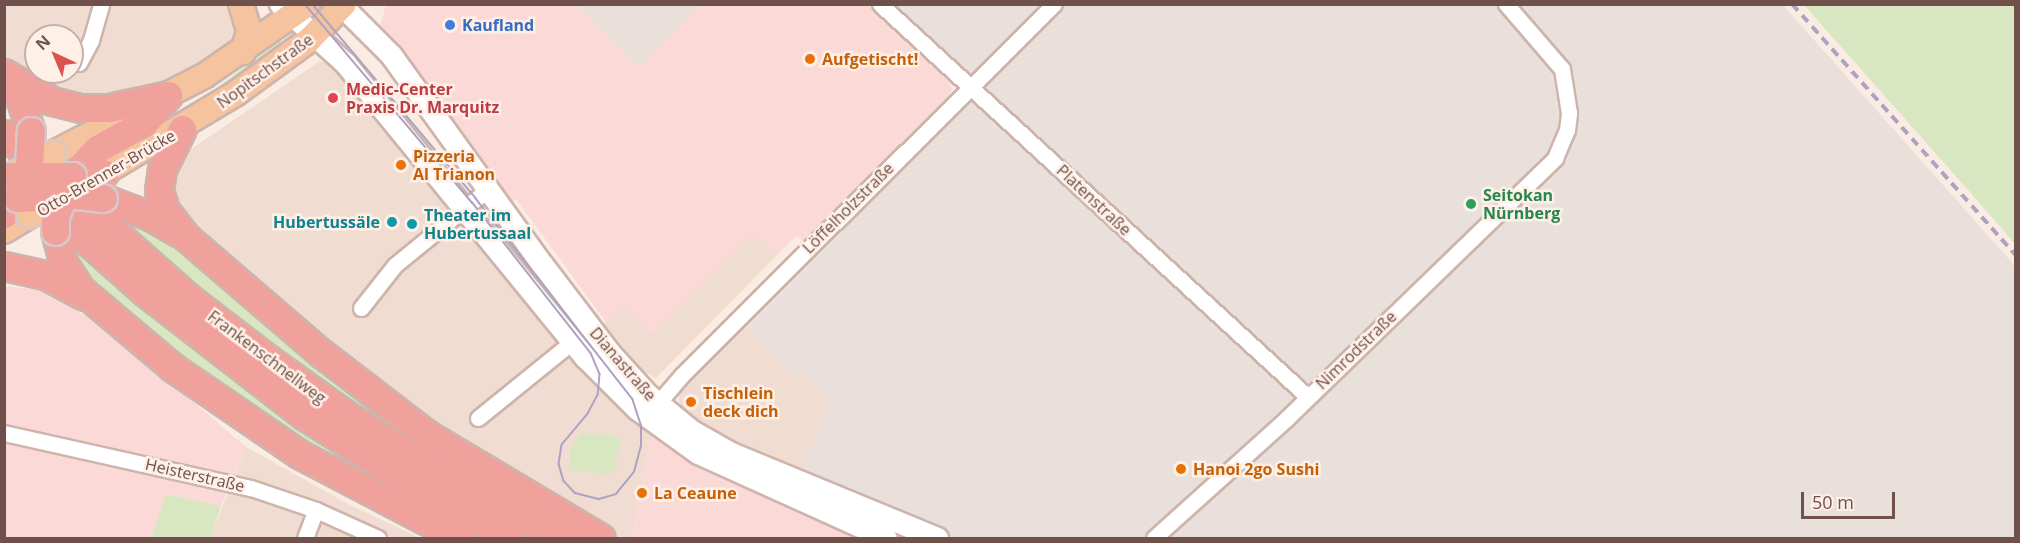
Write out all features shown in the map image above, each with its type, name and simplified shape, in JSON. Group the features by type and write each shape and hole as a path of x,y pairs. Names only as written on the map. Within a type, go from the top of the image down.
{"highway":[{"path":"4,74 52,101 81,108 109,108 168,95"},
{"path":"4,74 21,101 31,131 13,189 83,182 186,237 321,353 428,435 601,538"},
{"path":"90,300 72,278 56,240 55,216 83,182 97,149 147,135 168,95"},
{"path":"182,129 162,169 159,191 165,210 186,237"},
{"name":"Frankenschnellweg","path":"4,134 181,292 268,359 431,468 561,538"},
{"name":"Frankenschnellweg","path":"13,189 247,374 361,453 509,538"},
{"path":"4,266 45,275 90,300 172,367 262,430 366,492 459,538"}],"main road":[{"path":"241,4 249,31 243,52"},
{"name":"Nopitschstraße","path":"182,129 316,34 342,5"},
{"name":"Dianastraße","path":"342,5 391,55 487,190 652,410 737,456 937,538"},
{"name":"Nopitschstraße","path":"168,95 243,52 294,8"},
{"name":"Dianastraße","path":"294,8 465,208 604,378 652,410 720,465 886,538"},
{"path":"4,231 13,189 54,153 168,95"},
{"name":"Otto-Brenner-Brücke","path":"147,135 182,129"},
{"name":"Otto-Brenner-Brücke","path":"13,189 83,182"}],"street":[{"path":"84,53 91,40 101,4"},
{"name":"Platenstraße","path":"880,4 1308,397"},
{"name":"Löffelholzstraße","path":"652,410 952,104 972,88 1054,4"},
{"name":"Nimrodstraße","path":"1154,538 1308,397 1555,158 1567,130 1569,113 1562,69 1506,4"},
{"path":"361,308 395,265 487,190"},
{"name":"Dianastraße","path":"478,418 573,341"},
{"name":"Heisterstraße","path":"4,433 251,488 316,510 378,538"},
{"path":"305,538 316,510"}],"shaded area":[{"path":"4,5 232,5 242,30 230,47 139,95 80,100 49,84 84,84 84,24 24,24 24,71 5,61"},
{"path":"386,5 577,5 639,68 699,5 868,5 944,73 952,89 947,100 806,244 797,235 776,256 752,233 651,334 625,305 606,322 516,199 512,202 492,175 484,174 422,84 415,67 380,26"},
{"path":"577,5 699,5 639,68"},
{"path":"889,5 1783,5 2015,266 2015,535 2011,538 898,538 906,518 799,475 831,399 802,371 796,376 743,323 856,208 863,208 951,118 952,112 988,94"},
{"path":"320,61 334,65 653,431 637,497 633,538 615,538 484,463 324,345 186,228 167,178 184,154"},
{"path":"752,233 776,256 656,378 639,369 601,326 625,305 651,334"},
{"path":"4,286 35,289 103,325 246,447 221,506 166,494 151,538 5,538"},
{"path":"743,323 796,375 802,370 831,399 799,475 710,432 680,408 679,396 687,380"},
{"path":"653,431 868,538 633,538 637,497"},
{"path":"246,447 348,504 420,538 210,538"}],"green space":[{"path":"1804,5 2015,5 2015,244 1969,191"},
{"path":"279,39 284,45 201,105 151,137 143,130 207,96"},
{"path":"113,214 172,240 505,495 336,392 246,325"},
{"path":"72,248 264,403 345,461 477,538 470,538 241,410 84,275"},
{"path":"580,433 611,435 622,440 615,458 617,466 611,474 569,470 570,449"},
{"path":"166,494 221,506 210,538 151,538"}],"tram line":[{"path":"305,4 472,202 591,353 600,374 598,395 588,414 562,445 559,464 564,481 575,493 599,499 616,494 634,472 641,446 641,426 632,399 476,199 312,4"}],"railway":[{"path":"1792,4 2016,255"}],"place":[{"name":"Kaufland","path":"450,25"},
{"name":"Aufgetischt!","path":"810,59"},
{"name":"Medic-Center Praxis Dr. Marquitz","path":"333,98"},
{"name":"Pizzeria Al Trianon","path":"401,165"},
{"name":"Seitokan Nürnberg","path":"1471,204"},
{"name":"Hubertussäle","path":"392,222"},
{"name":"Theater im Hubertussaal","path":"412,224"},
{"name":"Tischlein deck dich","path":"691,402"},
{"name":"Hanoi 2go Sushi","path":"1181,469"},
{"name":"La Ceaune","path":"642,493"}]}
